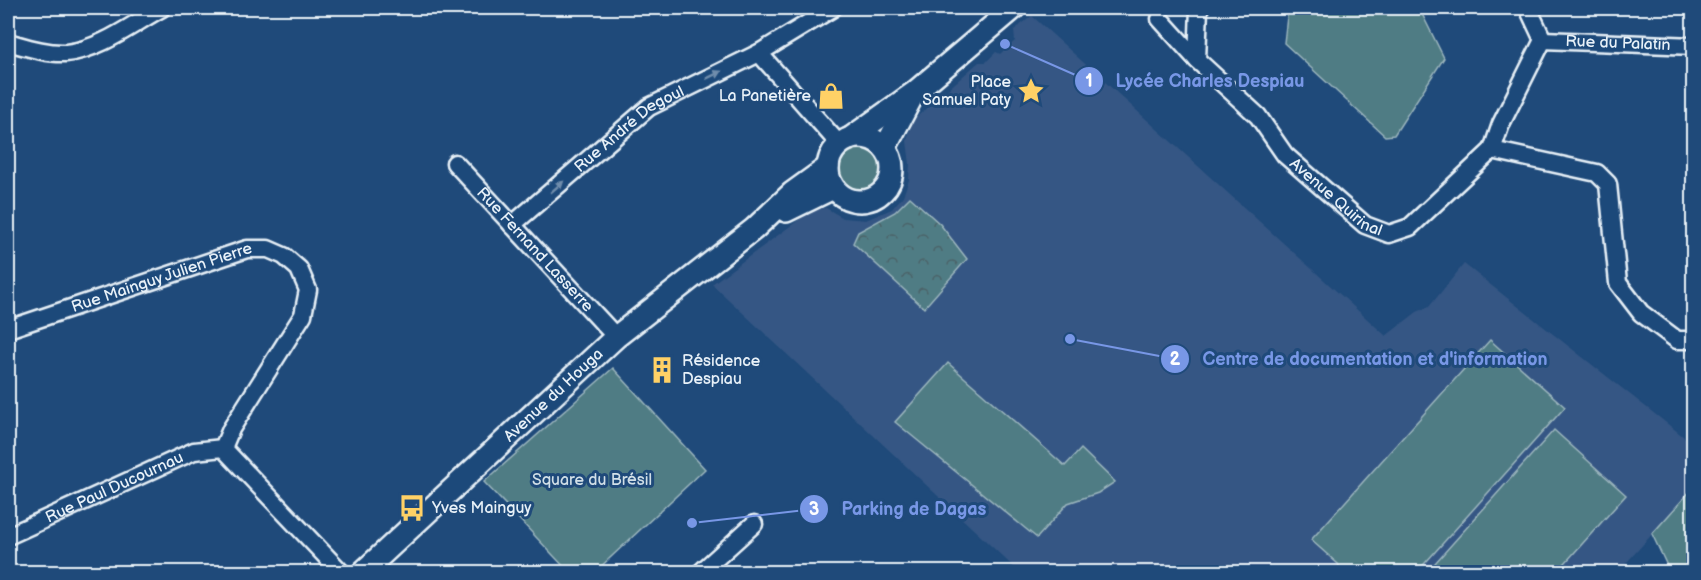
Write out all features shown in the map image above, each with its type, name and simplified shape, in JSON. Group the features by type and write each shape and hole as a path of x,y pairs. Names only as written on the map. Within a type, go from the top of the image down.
{"main road":[{"path":"754,229 792,193 828,167 834,151 844,142 915,92 1014,8"},
{"path":"885,148 915,92"},
{"path":"828,167 833,188 850,201 860,202 879,196 891,180 893,169 885,148 867,136 844,142"},
{"path":"754,229 833,188"},
{"name":"Avenue du Houga","path":"363,573 616,337 754,229"}],"street":[{"path":"8,42 32,49 66,53 89,47 162,8"},
{"name":"Rue André Degoul","path":"512,225 650,107 759,53 833,8"},
{"path":"1197,60 1199,8"},
{"path":"1528,8 1543,40"},
{"name":"Avenue Quirinal","path":"1160,19 1197,60 1258,116 1285,155 1365,225 1389,234 1410,227 1492,150 1501,124 1543,40"},
{"name":"Rue du Palatin","path":"1543,40 1694,46"},
{"path":"759,53 844,142"},
{"path":"1492,150 1597,173 1608,184 1618,283 1641,313 1668,334 1677,340 1694,340"},
{"name":"Rue Fernand Lasserre","path":"455,163 616,337"},
{"name":"Rue Mainguy Julien Pierre","path":"8,329 247,249 268,249 284,256 299,268 308,290 303,315 231,429 224,448"},
{"path":"224,448 341,573"},
{"name":"Rue Paul Ducournau","path":"8,536 194,451 224,448"},
{"path":"701,573 754,524"}],"shaded area":[{"path":"1032,16 1386,336 1417,312 1429,307 1464,264 1693,444 1693,489 1618,572 1019,572 712,284 812,210 826,208 843,218 866,220 892,209 903,196 909,180 910,164 907,141 912,121 979,62 986,62 996,52 1000,54 1015,41 1014,30"}],"green space":[{"path":"1288,8 1419,8 1444,58 1394,135 1385,136 1284,43"},
{"path":"854,143 864,143 876,150 883,162 883,172 876,184 864,191 854,191 839,180 835,172 835,162 846,147"},
{"path":"910,197 940,224 967,259 924,308 853,243 858,232 895,212"},
{"path":"1490,340 1565,407 1417,572 1342,572 1338,564 1311,540"},
{"path":"948,363 1065,466 1081,449 1115,482 1098,493 1068,503 1037,538 895,422"},
{"name":"Square du Brésil","path":"613,368 705,469 595,572 569,572 484,482"},
{"path":"1554,430 1626,495 1557,572 1427,572"},
{"path":"1693,488 1693,572 1670,572 1652,534"}],"place":[{"name":"Lycée Charles Despiau","path":"1005,44"},
{"name":"Place Samuel Paty","path":"1031,91"},
{"name":"La Panetière","path":"831,96"},
{"name":"Centre de documentation et d'information","path":"1070,339"},
{"name":"Résidence Despiau","path":"662,370"},
{"name":"Yves Mainguy","path":"412,508"},
{"name":"Parking de Dagas","path":"692,523"}]}
